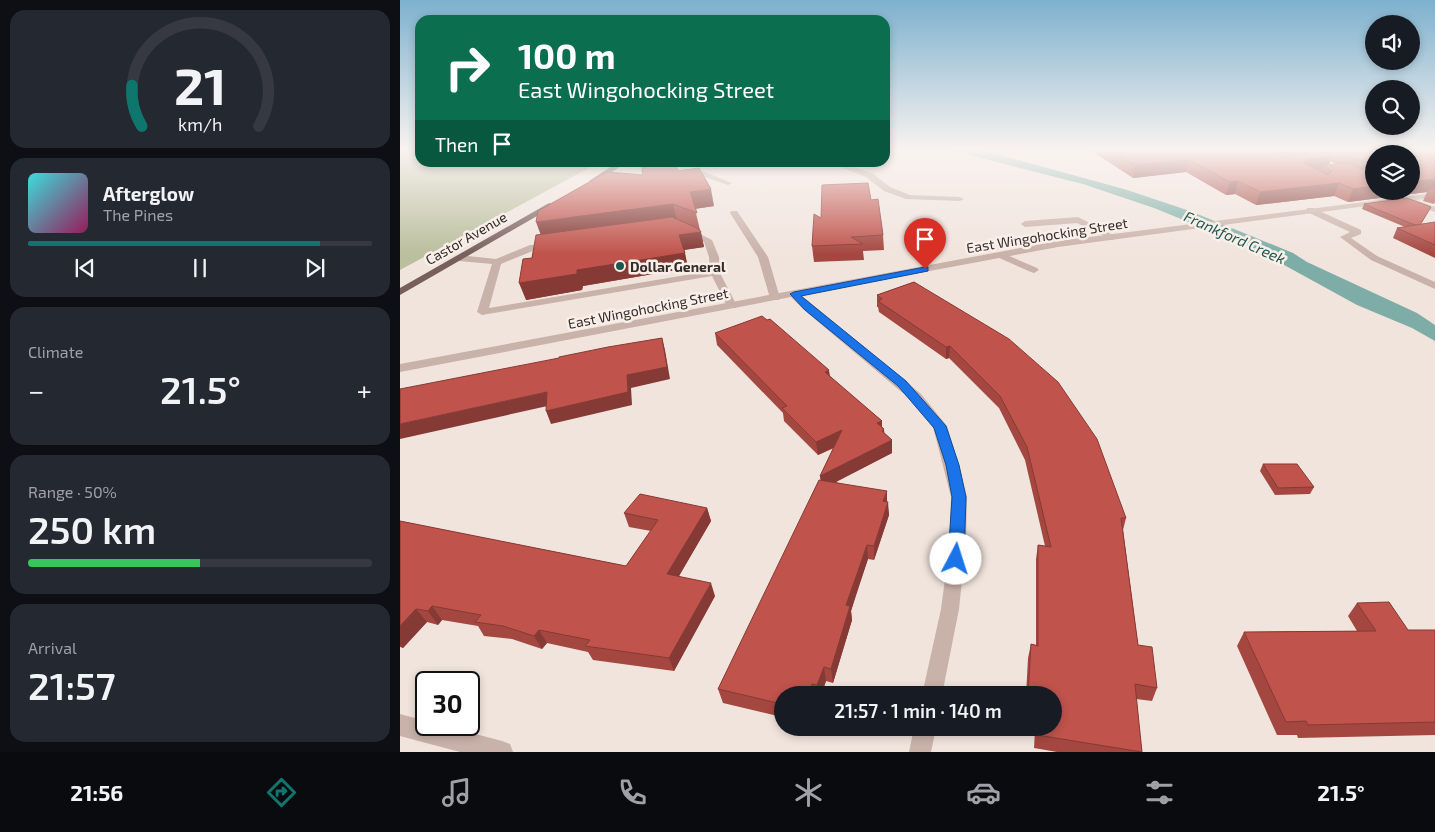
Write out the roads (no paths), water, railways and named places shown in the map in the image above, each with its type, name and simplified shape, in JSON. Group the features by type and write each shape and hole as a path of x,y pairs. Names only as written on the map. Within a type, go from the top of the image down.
{"main road":[{"name":"Castor Avenue","path":"400,292 558,202"}],"street":[{"path":"587,185 596,184"},
{"path":"881,184 887,189 909,197 960,199"},
{"name":"East Wingohocking Street","path":"1420,196 1435,195"},
{"name":"East Wingohocking Street","path":"400,368 1058,244 1388,200"},
{"path":"1409,200 1435,210"},
{"path":"1310,210 1358,232 1344,237 1374,258 1435,286"},
{"path":"734,213 763,257 775,298"},
{"path":"1026,224 1078,220 1113,237"},
{"path":"677,226 708,240 714,257 715,273 732,306"},
{"path":"459,258 497,262 533,247 562,243"},
{"path":"1000,255 1034,270"},
{"path":"497,262 482,312 715,273"},
{"path":"794,294 808,308 902,384 940,426 952,465 959,497 958,542 950,609 934,686"},
{"path":"400,725 502,752"},
{"path":"920,752 923,736"}],"water":[{"name":"Frankford Creek","path":"1083,184 1106,184 1124,189 1190,211 1293,253 1307,262 1417,313 1435,325 1435,341 1412,328 1357,305 1255,249 1154,208"}],"place":[{"name":"Dollar General","path":"620,266"}]}
